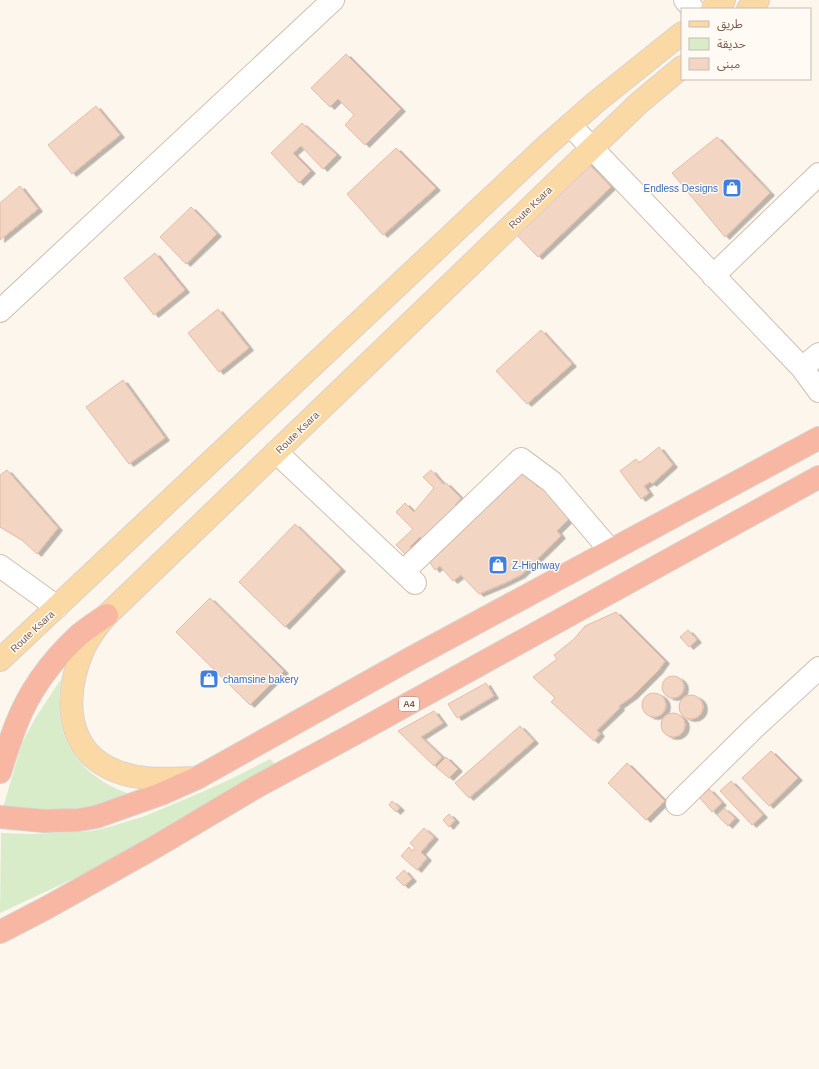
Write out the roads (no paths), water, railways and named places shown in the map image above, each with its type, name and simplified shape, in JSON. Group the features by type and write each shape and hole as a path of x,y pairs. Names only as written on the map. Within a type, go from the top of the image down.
{"highway":[{"path":"0,817 44,821 78,820 96,817 161,794 197,778 415,656 819,438"},
{"name":"A4","path":"0,932 155,847 256,787 819,477"},
{"path":"0,772 16,725 38,684 57,658 80,634 107,615"}],"main road":[{"path":"713,8 724,0"},
{"path":"749,8 758,0"},
{"name":"Route Ksara","path":"0,660 517,173 570,125 681,34"},
{"name":"Route Ksara","path":"197,778 159,779 141,778 124,774 107,767 84,747 77,734 72,719 71,704 74,678 78,665 94,630 107,615 592,148 639,103 681,68"}],"street":[{"path":"0,311 332,0"},
{"path":"684,0 692,8"},
{"path":"570,125 802,368 819,391"},
{"path":"713,276 819,174"},
{"path":"802,368 819,354"},
{"path":"276,452 409,578 521,459 552,482 610,550"},
{"path":"0,566 57,607"},
{"path":"677,804 754,728 819,668"}],"place":[{"name":"Endless Designs","path":"732,188"},
{"name":"Z-Highway","path":"498,565"},
{"name":"chamsine bakery","path":"209,679"}]}
